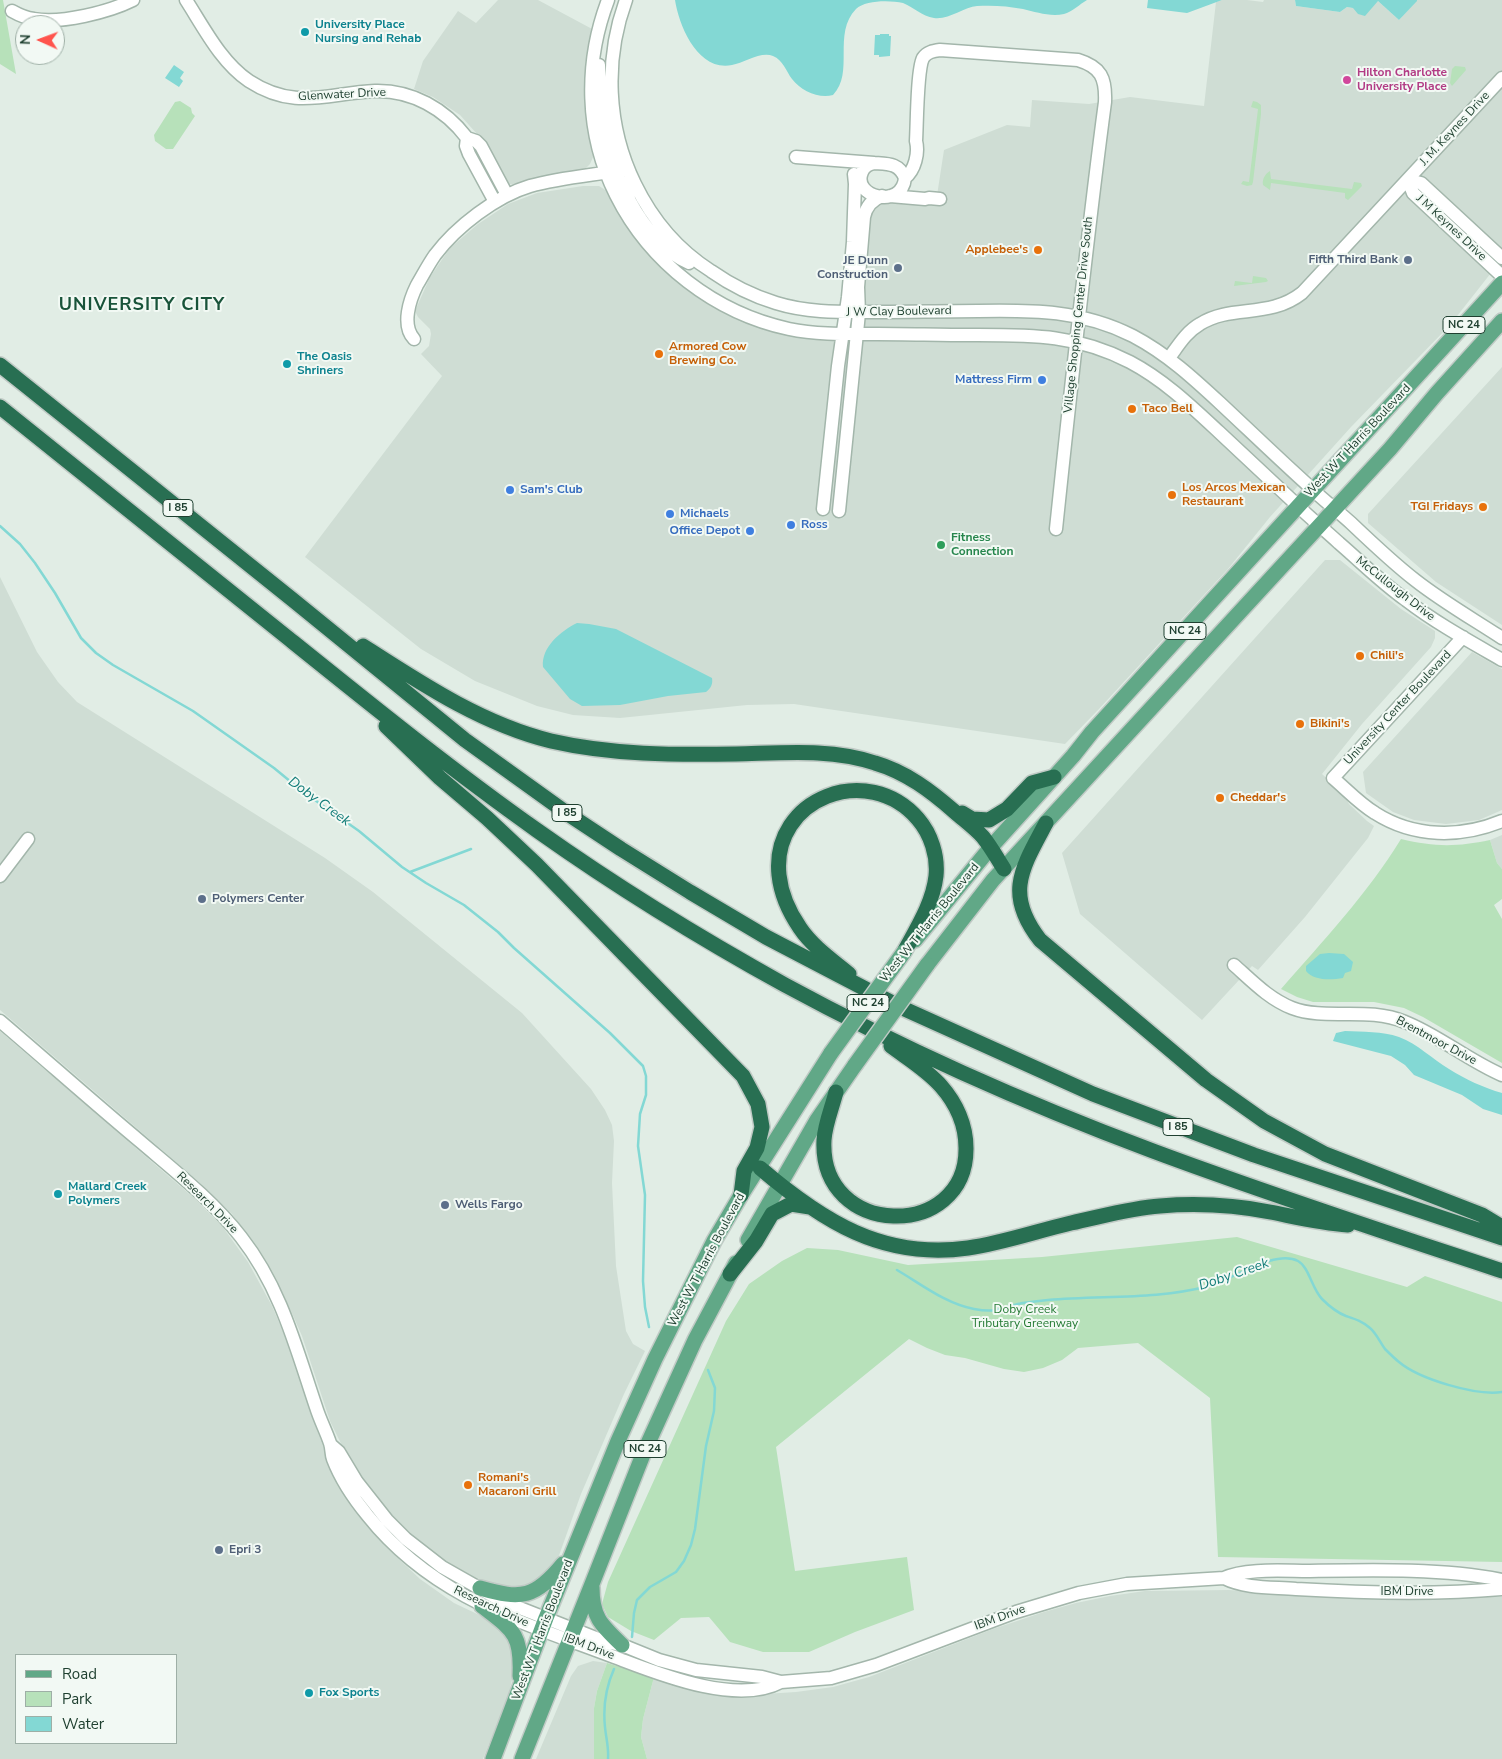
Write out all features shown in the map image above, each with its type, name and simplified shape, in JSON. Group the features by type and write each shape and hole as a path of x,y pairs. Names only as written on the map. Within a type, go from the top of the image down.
{"highway":[{"name":"I 85","path":"0,365 464,740 568,814 690,892 758,932 900,1007 1093,1094 1254,1155 1502,1238"},
{"name":"I 85","path":"0,407 329,671 538,831 624,889 781,982 870,1030 974,1078 1104,1132 1206,1170 1502,1271"},
{"path":"293,600 434,691 490,720 517,731 551,741 606,751 631,753 679,755 803,753 852,757 875,762 912,779 930,790 982,835 1004,869"},
{"path":"329,671 440,778 537,865 743,1076 758,1104 762,1128 757,1148 744,1171 741,1195"},
{"path":"948,806 972,819 989,820 1007,809 1032,782 1054,777"},
{"path":"866,988 814,944 801,929 791,913 781,887 779,862 786,836 800,814 820,800 852,790 883,794 906,806 928,834 936,861 933,890 922,918 904,952"},
{"path":"1046,823 1022,871 1020,894 1023,911 1030,927 1046,946 1206,1080 1264,1121 1325,1154 1482,1215 1502,1227"},
{"path":"836,1092 826,1129 825,1154 827,1167 839,1192 860,1208 874,1214 900,1217 913,1215 933,1206 952,1191 964,1165 966,1152 963,1125 958,1111 942,1087 934,1079 870,1030"},
{"path":"760,1168 780,1185 824,1216 865,1237 884,1244 921,1250 970,1248 1096,1218 1160,1206 1239,1208 1331,1224 1369,1226"},
{"path":"730,1274 756,1242 772,1214 791,1204 812,1207"}],"main road":[{"name":"West W T Harris Boulevard","path":"493,1759 572,1554 618,1441 655,1359 714,1241 741,1195 832,1053 904,952 991,848 1092,732 1502,283"},
{"name":"West W T Harris Boulevard","path":"522,1759 647,1443 695,1340 780,1185 818,1120 855,1064 954,929 1004,869 1390,449 1436,392 1502,321"},
{"path":"480,1588 514,1595 534,1592 552,1578 572,1554"},
{"path":"592,1584 592,1597 596,1616 602,1625 622,1645"},
{"path":"482,1606 508,1627 518,1641 520,1651 519,1688"}],"street":[{"path":"12,11 33,19 58,20 112,9 133,0"},
{"name":"Glenwater Drive","path":"186,0 225,59 243,76 263,89 282,96 302,99 325,98 373,91 402,94 418,99 442,111 467,138 476,141 481,146 507,195"},
{"name":"J W Clay Boulevard","path":"608,0 596,40 592,66 592,106 596,136 606,173 623,208 651,247 676,273 704,294 739,312 773,325 807,332 842,334 1031,335 1075,341 1111,353 1129,362 1174,392 1298,506"},
{"name":"J W Clay Boulevard","path":"626,0 614,44 611,86 616,130 628,169 640,194 658,222 677,243 702,265 734,286 776,303 820,312 1038,310 1078,317 1103,324 1129,334 1169,358 1190,374 1312,490 1335,508"},
{"path":"596,40 603,113 612,157 618,166 628,169"},
{"name":"Village Shopping Center Drive South","path":"916,141 921,65 927,54 933,50 1078,60 1089,63 1098,70 1103,79 1105,102 1075,341 1056,528"},
{"name":"J. M. Keynes Drive","path":"1169,358 1187,334 1205,321 1218,316 1273,308 1298,296 1502,78"},
{"name":"Glenwater Drive","path":"467,138 466,146 469,154 495,202"},
{"path":"892,164 900,168 905,180 917,192 935,198 925,199 868,193 849,169 795,160 902,164 910,158 916,141"},
{"path":"823,509 842,334 860,299 858,287 865,211 871,201 899,193 916,159 918,147 916,141"},
{"path":"839,511 857,334 853,312 855,184 869,164 874,163"},
{"path":"414,339 408,328 410,304 412,294 423,274 435,255 451,237 495,202 507,195 532,186 628,169"},
{"path":"606,173 620,180 638,214 664,245 685,260 702,265"},
{"name":"J M Keynes Drive","path":"1408,180 1421,183 1502,258"},
{"name":"J M Keynes Drive","path":"1408,180 1412,193 1502,276"},
{"name":"McCullough Drive","path":"1298,506 1368,570 1405,600 1445,627 1502,660"},
{"name":"McCullough Drive","path":"1335,508 1418,583 1502,638"},
{"name":"University Center Boulevard","path":"1464,637 1333,778 1374,813 1409,829 1449,834 1469,831 1502,821"},
{"path":"0,876 28,839"},
{"name":"Brentmoor Drive","path":"1234,965 1263,992 1293,1008 1314,1013 1384,1015 1406,1022 1502,1075"},
{"name":"Research Drive","path":"0,1021 206,1199 242,1237 272,1285 284,1311 331,1445 334,1460 359,1505 381,1532 398,1550 420,1568 459,1594 482,1606 544,1624"},
{"name":"Research Drive","path":"331,1445 341,1456 370,1499 406,1539 442,1567 544,1624"},
{"name":"IBM Drive","path":"571,1635 622,1645 659,1660 696,1670 762,1677 781,1682 812,1680 851,1674 1016,1612 1079,1594 1127,1584 1224,1578 1236,1573 1347,1570 1450,1574 1502,1580"},
{"name":"IBM Drive","path":"1224,1578 1244,1585 1316,1590 1420,1592 1502,1589"},
{"name":"IBM Drive","path":"544,1624 656,1673 699,1685 723,1689 752,1689 770,1687 781,1682"}],"shaded area":[{"path":"498,0 538,0 594,30 594,155 590,164 584,170 514,185 506,183 477,134 460,115 433,97 414,89 423,61 458,11 476,23"},
{"path":"1222,0 1263,2 1264,0 1295,0 1296,6 1340,12 1347,7 1353,8 1378,1 1399,20 1417,0 1502,0 1502,259 1450,325 1351,427 1270,517 1228,569 1065,744 794,704 747,705 620,718 573,715 537,706 475,681 421,649 305,557 442,376 421,354 429,346 431,334 430,329 418,317 415,311 430,277 450,248 478,224 508,204 537,193 583,186 599,186 607,191 625,220 727,311 860,338 867,219 879,201 936,202 944,150 1007,125 1030,127 1032,100 1089,104 1130,97 1204,106 1216,2"},
{"path":"1502,367 1502,625 1436,582 1368,523 1368,514"},
{"path":"1325,560 1340,560 1401,609 1435,631 1435,638 1431,647 1362,724 1322,774 1344,794 1349,804 1374,826 1368,838 1305,917 1258,970 1252,966 1202,1020 1080,914 1062,853"},
{"path":"0,577 37,652 58,682 77,702 325,858 373,892 522,1013 591,1089 605,1110 612,1125 614,1141 612,1183 616,1266 626,1331 633,1344 645,1351 624,1394 581,1494 557,1561 536,1584 506,1592 465,1575 432,1553 388,1512 371,1493 350,1462 330,1421 302,1336 287,1302 267,1263 232,1214 199,1182 0,1010"},
{"path":"1472,652 1502,669 1502,810 1479,820 1446,824 1414,820 1393,812 1366,793 1363,772"},
{"path":"1502,835 1502,869 1497,863 1490,840"},
{"path":"0,1031 194,1198 222,1226 248,1262 272,1306 285,1336 321,1439 339,1478 361,1515 384,1545 420,1579 454,1603 494,1622 506,1631 516,1663 508,1697 483,1759 0,1759"},
{"path":"1229,1590 1300,1595 1502,1597 1502,1759 647,1759 641,1737 643,1719 654,1677 765,1694 833,1687 869,1677 993,1629 1076,1603 1145,1591"},
{"path":"593,1661 607,1663 597,1691 594,1708 594,1759 536,1759 571,1676 578,1666"}],"green space":[{"path":"0,0 3,0 16,74 0,64"},
{"path":"1455,66 1465,67 1466,70 1452,86 1450,83 1452,69"},
{"path":"180,101 191,108 195,116 173,149 166,149 155,141 154,135 175,102"},
{"path":"1253,101 1261,105 1261,114 1253,182 1252,185 1247,186 1241,184 1243,181 1249,182 1258,109 1251,107"},
{"path":"1270,171 1271,179 1352,189 1354,182 1361,183 1362,186 1348,200 1345,198 1345,193 1271,183 1270,190 1263,183 1264,177"},
{"path":"1253,276 1266,278 1268,281 1234,286 1235,281 1252,283"},
{"path":"1401,839 1424,844 1446,845 1490,840 1497,863 1502,869 1502,899 1494,905 1502,919 1502,1063 1404,1008 1374,1002 1313,1002 1281,989 1360,898"},
{"name":"Doby Creek Tributary Greenway","path":"1237,1237 1407,1287 1425,1276 1502,1302 1502,1562 1218,1557 1210,1398 1138,1343 1078,1348 1062,1360 1043,1368 1024,1372 945,1355 909,1339 776,1447 795,1571 907,1557 914,1610 809,1652 763,1652 730,1642 709,1617 681,1618 654,1640 631,1631 608,1617 602,1604 608,1582 726,1321 749,1284 782,1261 807,1248 838,1250 908,1265 1042,1257"},
{"path":"607,1663 654,1677 643,1719 641,1737 647,1759 594,1759 594,1708 597,1691"}],"water":[{"path":"675,0 1087,0 1070,12 1059,15 1043,14 1012,7 983,6 972,7 940,18 926,15 903,3 885,1 865,4 856,9 849,19 845,30 844,64 839,86 833,95 822,96 800,87 792,79 782,63 773,56 758,56 732,65 720,65 709,61 692,45 681,22"},
{"path":"1148,0 1222,0 1187,13 1147,8"},
{"path":"1295,0 1417,1 1399,20 1378,1 1365,16 1358,14 1353,8 1347,7 1340,12 1296,6"},
{"path":"889,34 891,36 890,56 879,57 879,55 874,55 875,35"},
{"path":"174,65 184,72 180,78 183,81 179,87 165,78"},
{"path":"577,623 616,629 712,678 711,686 706,692 668,696 620,705 582,706 570,699 543,667 545,653 553,640"},
{"path":"1320,954 1344,954 1353,962 1351,971 1345,973 1343,978 1328,979 1313,977 1306,971 1306,966"},
{"path":"1345,1031 1386,1034 1406,1040 1462,1076 1502,1093 1502,1115 1483,1109 1462,1095 1414,1075 1405,1065 1391,1056 1333,1041 1336,1033"}],"waterway":[{"name":"Doby Creek","path":"0,526 20,544 35,563 81,638 96,653 113,665 193,711 359,831 402,867 464,905 498,932 610,1033 643,1066 646,1076 646,1095 640,1114 638,1146 645,1195 643,1281 649,1327"},
{"path":"410,872 471,849"},
{"name":"Doby Creek","path":"897,1270 954,1303 974,1309 992,1310 1021,1303 1040,1301 1149,1295 1189,1290 1218,1283 1266,1262 1289,1258 1302,1264 1324,1301 1333,1309 1367,1326 1374,1332 1385,1349 1408,1368 1434,1380 1463,1389 1491,1393 1502,1392"},
{"path":"632,1637 637,1600 650,1587 676,1572 684,1561 691,1545 695,1529 706,1446 714,1411 715,1388 708,1370"},
{"path":"608,1759 604,1720 607,1690 614,1669"}],"place":[{"name":"University Place Nursing and Rehab","path":"305,32"},
{"name":"Hilton Charlotte University Place","path":"1347,80"},
{"name":"Applebee's","path":"1038,250"},
{"name":"Fifth Third Bank","path":"1408,260"},
{"name":"JE Dunn Construction","path":"898,268"},
{"name":"Armored Cow Brewing Co.","path":"659,354"},
{"name":"The Oasis Shriners","path":"287,364"},
{"name":"Mattress Firm","path":"1042,380"},
{"name":"Taco Bell","path":"1132,409"},
{"name":"Sam's Club","path":"510,490"},
{"name":"Los Arcos Mexican Restaurant","path":"1172,495"},
{"name":"TGI Fridays","path":"1483,507"},
{"name":"Michaels","path":"670,514"},
{"name":"Ross","path":"791,525"},
{"name":"Office Depot","path":"750,531"},
{"name":"Fitness Connection","path":"941,545"},
{"name":"Chili's","path":"1360,656"},
{"name":"Bikini's","path":"1300,724"},
{"name":"Cheddar's","path":"1220,798"},
{"name":"Polymers Center","path":"202,899"},
{"name":"Mallard Creek Polymers","path":"58,1194"},
{"name":"Wells Fargo","path":"445,1205"},
{"name":"Romani's Macaroni Grill","path":"468,1485"},
{"name":"Epri 3","path":"219,1550"},
{"name":"Fox Sports","path":"309,1693"}],"district":[{"name":"UNIVERSITY CITY","path":"142,306"}]}
